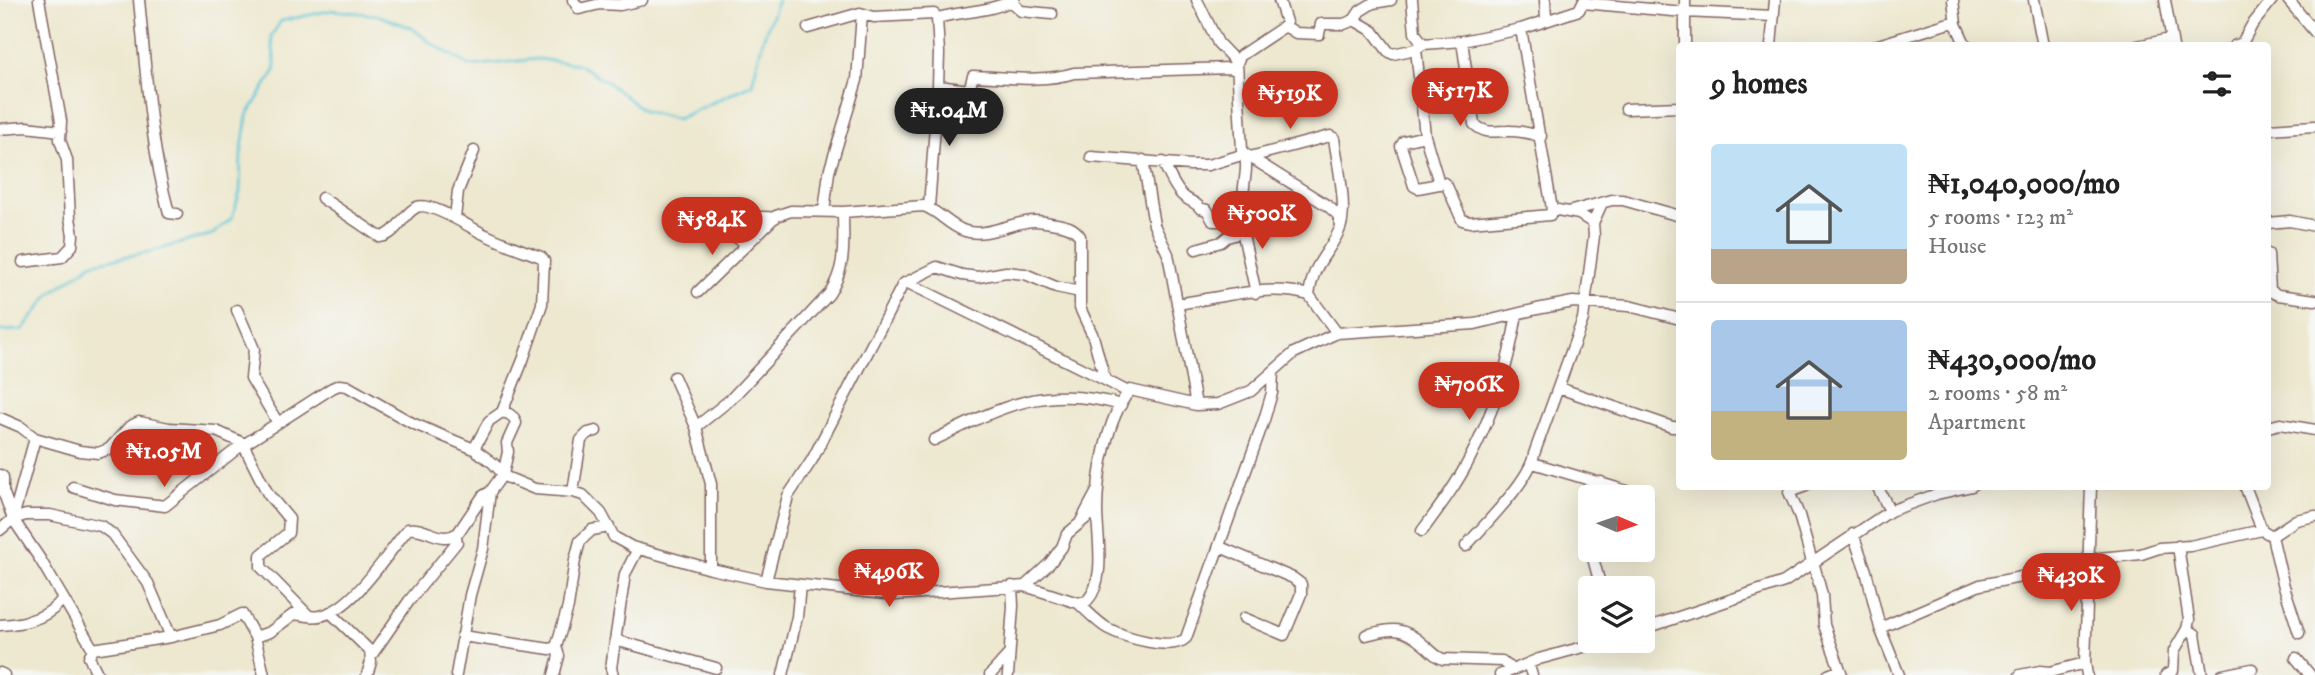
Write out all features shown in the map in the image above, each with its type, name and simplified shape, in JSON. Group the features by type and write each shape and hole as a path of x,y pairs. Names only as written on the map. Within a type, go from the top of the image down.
{"street":[{"path":"23,262 62,257 72,246 73,235 69,218 67,160 60,140 61,121 39,0"},
{"path":"139,0 151,119 164,194 169,212 177,214"},
{"path":"573,0 579,9 587,9 600,4 620,5 642,0"},
{"path":"1197,0 1218,43 1236,66 1239,75 1242,149 1247,156 1328,206 1338,215 1340,222"},
{"path":"1279,0 1285,26"},
{"path":"1285,26 1296,33 1319,34 1321,24 1343,24 1354,20 1360,11 1373,3 1393,0 1412,2 1415,33 1420,46 1425,136 1439,183"},
{"path":"1545,0 1546,19"},
{"path":"1685,0 1685,42"},
{"path":"1771,42 1775,0"},
{"path":"1953,0 1956,24 1964,42"},
{"path":"2034,0 2042,42"},
{"path":"2165,0 2172,42"},
{"path":"2243,42 2272,0"},
{"path":"2288,0 2315,32"},
{"path":"937,18 956,13 984,11 1013,1 1021,11 1052,14"},
{"path":"1354,20 1373,31 1391,53 1521,29 1579,10 1584,2 1684,12 1774,16"},
{"path":"824,211 829,172 856,80 862,14"},
{"path":"808,28 862,14 874,17 934,14 937,18 938,86 929,207"},
{"path":"1888,42 1949,23 1956,24"},
{"path":"938,86 969,90 973,76 1017,79 1074,73 1230,68 1236,66 1240,56 1285,26"},
{"path":"1425,136 1404,141 1401,146 1413,186 1418,188 1439,183 1447,186 1462,220 1466,222 1547,217 1552,209 1521,29"},
{"path":"1462,41 1474,124 1481,130 1492,133 1511,130 1541,136"},
{"path":"1626,109 1676,107"},
{"path":"2271,129 2315,126"},
{"path":"0,130 26,127 61,131"},
{"path":"1091,157 1208,165 1332,137 1342,204 1340,229 1315,267 1309,295"},
{"path":"455,218 458,191 474,151"},
{"path":"1196,249 1234,235 1248,206 1243,198 1247,156"},
{"path":"1143,160 1154,225 1168,254 1196,405"},
{"path":"1163,162 1180,192 1200,208 1207,210 1213,220 1240,220"},
{"path":"322,198 380,237 387,235 418,206 455,218 487,236 541,257 544,261 542,304 502,412 489,421 474,449"},
{"path":"1568,212 1623,200 1676,215"},
{"path":"1466,546 1519,485 1533,463 1583,319 1594,236 1593,223 1602,203"},
{"path":"698,292 775,218 791,211 843,212 923,206 929,207 943,219 965,231 984,231 1034,221 1067,226 1075,229 1080,236 1080,308 1093,336 1105,380"},
{"path":"1552,209 1579,214 1593,223"},
{"path":"696,427 731,399 828,294 840,277 844,257 843,212"},
{"path":"747,244 711,222 732,227 744,219 764,216 775,218"},
{"path":"1240,220 1256,292"},
{"path":"2271,223 2290,222 2315,226"},
{"path":"766,581 788,496 812,460 906,282 937,267 978,277 1006,272 1025,274 1056,287 1080,292"},
{"path":"906,282 1128,392"},
{"path":"1177,304 1256,292 1289,290 1309,295 1337,333"},
{"path":"2271,292 2278,295 2315,300"},
{"path":"1078,603 1087,601 1096,587 1099,559 1097,509 1102,454 1128,392 1133,390 1196,405 1218,404 1251,391 1294,353 1337,333 1475,324 1573,302 1629,306 1676,318"},
{"path":"237,310 254,349 251,378 278,423"},
{"path":"1422,531 1470,459 1498,389 1517,313"},
{"path":"73,487 115,500 165,506 243,444 332,387 347,386 412,423 474,449 506,477 535,489 573,492 594,504 614,537 638,549 766,581 894,595 1025,586 1078,603 1106,628 1133,639 1173,643 1186,638 1220,547 1264,420 1272,393 1273,372"},
{"path":"674,377 696,427 711,484 711,569"},
{"path":"1559,388 1676,427"},
{"path":"934,440 996,409 1021,402 1071,396 1095,397 1121,405"},
{"path":"255,637 270,632 294,614 314,617 330,612 363,586 408,530 422,529 445,538 454,535 503,474 508,452 507,443 516,424 514,418 502,412"},
{"path":"0,418 21,427 35,438 80,451 98,453 109,449 129,427 139,422 169,428 216,431 243,444 268,494 289,519 288,533 261,555 261,567 309,616"},
{"path":"2271,426 2280,424 2315,430"},
{"path":"573,492 581,440 588,433 596,431"},
{"path":"13,519 35,438"},
{"path":"1533,463 1610,485"},
{"path":"0,475 13,519 93,649"},
{"path":"1080,521 1099,487"},
{"path":"1795,490 1789,492 1813,561 1822,595 1824,625 1841,673 1828,675"},
{"path":"1879,490 1890,512"},
{"path":"1655,625 1784,582 1890,512 1954,490"},
{"path":"2087,675 2087,564 2091,490"},
{"path":"2247,490 2262,530 2272,536 2299,633"},
{"path":"456,675 470,596 483,549 490,492"},
{"path":"1025,586 1051,563 1068,534 1080,521 1097,509"},
{"path":"0,530 13,519 26,515 50,514 101,526 148,583 171,637"},
{"path":"2272,536 2296,520 2315,516"},
{"path":"554,675 559,656 556,647 569,607 580,541 592,530 609,527"},
{"path":"1880,628 1980,585 2087,564 2099,558 2214,542 2262,530"},
{"path":"1853,534 1866,571 1880,628 1899,675"},
{"path":"367,675 371,656 409,601 457,542 454,535"},
{"path":"2166,675 2173,671 2174,651 2187,629 2189,620 2178,546"},
{"path":"1220,547 1293,578 1301,584 1301,594 1284,635 1244,618"},
{"path":"613,675 611,668 625,574 638,549"},
{"path":"783,675 797,617 800,585"},
{"path":"1008,675 1012,586"},
{"path":"0,625 53,612 63,598"},
{"path":"330,612 370,651 371,656"},
{"path":"93,649 171,637 220,625 242,614 255,637 264,675"},
{"path":"1366,635 1396,628 1405,631 1443,659 1502,661 1512,670"},
{"path":"2187,629 2195,634 2202,675"},
{"path":"462,636 550,649 556,647"},
{"path":"615,640 716,668"},
{"path":"93,649 89,657 98,675"},
{"path":"1500,675 1578,649"},
{"path":"990,675 1009,654"},
{"path":"2297,658 2310,675"},
{"path":"2020,675 2040,670 2050,673 2085,663"},
{"path":"1528,664 1532,675"},
{"path":"2222,675 2252,669"}],"waterway":[{"path":"0,331 22,330 51,293 93,263 153,251 213,234 232,218 240,192 241,154 247,116 276,69 271,36 281,21 333,10 377,15 412,28 431,43 470,66 538,59 578,64 607,82 644,111 677,119 752,84 764,36 778,0"}]}
